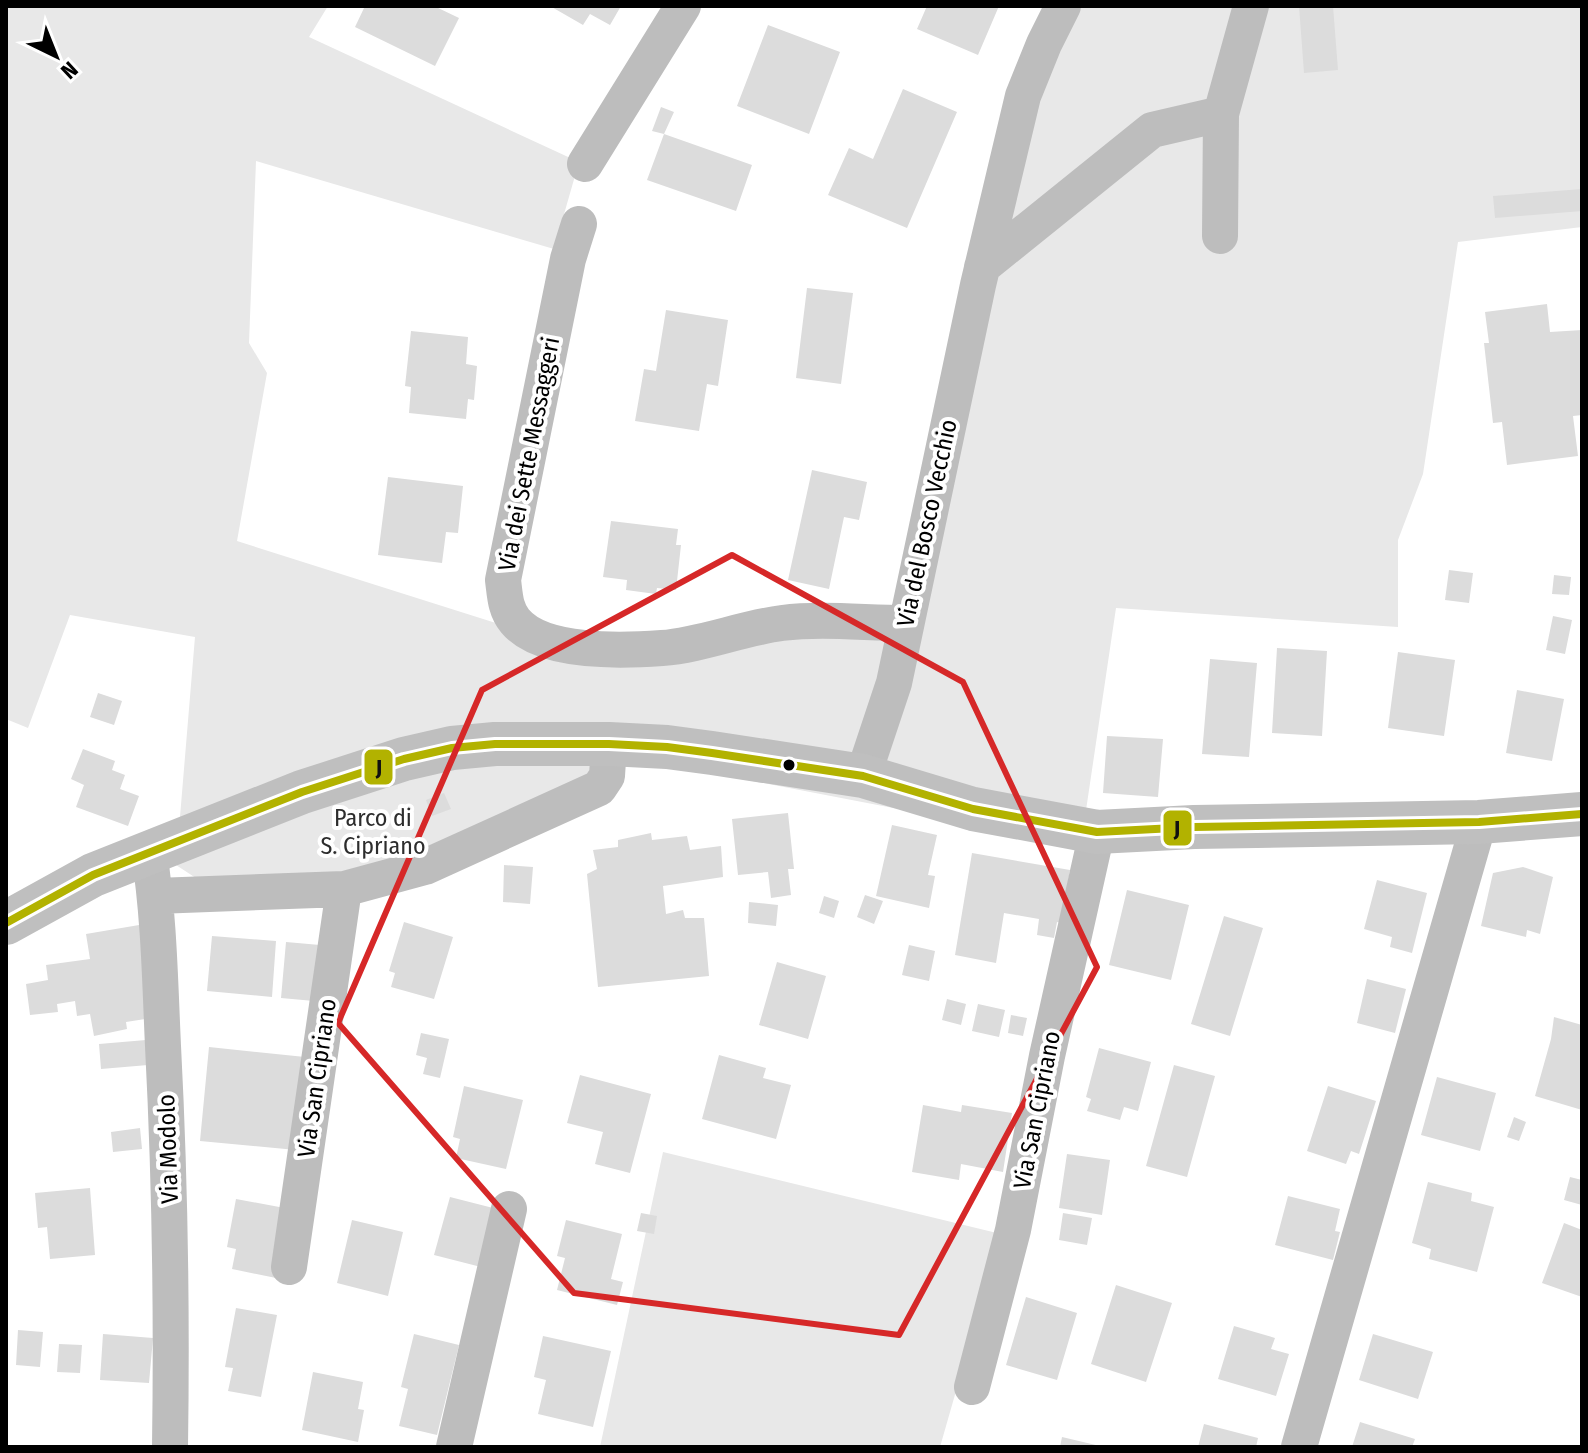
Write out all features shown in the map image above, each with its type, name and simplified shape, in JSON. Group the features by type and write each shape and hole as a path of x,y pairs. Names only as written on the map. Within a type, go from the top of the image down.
{"main road":[{"path":"6,923 93,875 302,792 404,759 452,748 495,744 667,747 863,776 973,809 1097,832 1194,827 1479,822 1582,814"}],"street":[{"path":"585,164 683,6"},
{"name":"Via del Bosco Vecchio","path":"863,776 894,683 982,267 1023,96 1063,6"},
{"path":"1220,236 1221,114 1251,6"},
{"path":"982,267 1152,130 1221,114"},
{"name":"Via dei Sette Messaggeri","path":"579,224 568,259 503,580 506,605 515,621 538,637 596,648 663,648 785,623 905,623"},
{"path":"156,896 344,889 425,867 599,788 607,776 609,744"},
{"path":"1299,1447 1479,822"},
{"name":"Via San Cipriano","path":"972,1387 1013,1230 1047,1056 1097,832"},
{"name":"Via Modolo","path":"149,852 156,896 170,1163 170,1447"},
{"name":"Via San Cipriano","path":"289,1267 344,889"},
{"path":"454,1447 509,1209"}],"highlighted area":[{"path":"732,555 963,682 1097,967 899,1335 574,1293 338,1023 482,690"}],"green space":[{"name":"Parco di S. Cipriano","path":"6,6 328,6 309,37 579,162 554,249 256,161 249,343 267,373 237,541 518,630 596,648 903,626 966,289 1067,6 1582,6 1582,227 1458,242 1423,474 1398,540 1398,627 1116,608 1081,844 685,768 593,766 594,776 372,870 202,882 176,865 195,637 70,615 28,728 6,719"},
{"path":"663,1152 1001,1234 940,1447 600,1447"}],"building":[{"path":"365,6 434,6 459,18 435,66 355,27"},
{"path":"550,6 621,6 610,25 590,14 583,25"},
{"path":"927,6 999,6 978,55 917,29"},
{"path":"1299,6 1333,6 1338,70 1304,73"},
{"path":"768,25 840,52 809,134 737,106"},
{"path":"903,89 957,112 907,228 828,195 849,148 873,159"},
{"path":"661,107 674,112 664,134 652,131"},
{"path":"664,134 752,165 736,211 647,180"},
{"path":"1582,189 1582,211 1495,218 1493,196"},
{"path":"807,288 853,293 841,384 796,378"},
{"path":"1547,304 1550,332 1582,330 1582,415 1573,416 1578,456 1507,465 1502,422 1493,423 1484,343 1489,343 1485,312"},
{"path":"666,310 728,320 718,386 707,384 699,431 635,421 644,369 656,371"},
{"path":"411,331 468,337 466,364 477,366 474,400 468,399 466,419 409,413 411,387 405,386"},
{"path":"812,470 867,482 859,520 844,517 829,589 788,580"},
{"path":"388,477 463,486 458,533 446,532 442,563 378,555"},
{"path":"611,521 678,529 676,545 681,545 676,590 657,588 656,594 626,590 627,580 603,577"},
{"path":"1449,570 1473,573 1469,603 1445,600"},
{"path":"1554,575 1571,577 1569,595 1552,594"},
{"path":"1553,616 1572,620 1565,654 1546,650"},
{"path":"1277,648 1327,651 1322,736 1272,733"},
{"path":"1398,652 1455,660 1444,736 1388,728"},
{"path":"1210,659 1257,663 1249,757 1202,754"},
{"path":"1517,690 1564,699 1552,761 1506,753"},
{"path":"98,693 122,701 114,725 90,717"},
{"path":"1107,736 1163,739 1158,797 1103,793"},
{"path":"83,749 115,761 112,770 125,775 120,789 139,796 128,826 76,807 84,785 71,779"},
{"path":"444,793 451,809 432,816 426,800"},
{"path":"788,813 794,869 788,869 791,895 771,898 768,872 738,875 732,819"},
{"path":"892,825 937,835 928,875 935,876 929,908 876,896"},
{"path":"651,833 652,840 687,836 690,850 721,846 723,877 663,886 666,914 683,910 685,918 704,918 709,976 598,987 587,874 597,869 593,850 618,847 618,840"},
{"path":"972,853 1070,870 1061,923 1057,922 1054,938 1037,935 1039,919 1004,913 996,963 955,955"},
{"path":"504,865 533,867 530,904 503,902"},
{"path":"1523,867 1553,877 1540,934 1527,930 1526,937 1481,926 1493,873"},
{"path":"1377,880 1427,893 1412,953 1390,947 1392,937 1364,929"},
{"path":"1127,890 1189,905 1171,980 1109,965"},
{"path":"865,895 883,901 874,924 857,917"},
{"path":"824,896 839,901 834,918 819,913"},
{"path":"749,902 778,905 776,926 748,923"},
{"path":"1224,916 1263,928 1230,1036 1191,1024"},
{"path":"404,922 453,937 434,999 391,987 395,973 389,971"},
{"path":"145,924 158,1017 126,1022 127,1029 94,1036 90,1014 77,1016 75,1001 57,1004 58,1012 30,1015 26,984 48,980 46,965 90,959 86,934"},
{"path":"212,936 276,941 272,997 207,991"},
{"path":"286,942 320,945 314,1001 281,998"},
{"path":"909,945 935,951 929,981 902,975"},
{"path":"777,962 826,976 808,1039 759,1025"},
{"path":"1367,979 1406,989 1395,1033 1357,1023"},
{"path":"947,999 966,1004 961,1025 942,1020"},
{"path":"978,1004 1005,1010 999,1037 972,1031"},
{"path":"1011,1015 1027,1018 1023,1036 1008,1033"},
{"path":"1554,1017 1582,1025 1582,1110 1535,1096"},
{"path":"421,1033 449,1039 440,1078 423,1074 427,1058 416,1055"},
{"path":"146,1040 148,1065 101,1069 99,1044"},
{"path":"209,1047 305,1057 296,1150 200,1141"},
{"path":"1099,1048 1151,1062 1138,1111 1124,1107 1120,1120 1087,1111 1091,1099 1086,1097"},
{"path":"719,1055 766,1068 763,1078 791,1085 776,1139 702,1119"},
{"path":"1174,1065 1215,1076 1187,1177 1146,1166"},
{"path":"580,1075 651,1094 630,1173 595,1164 603,1132 567,1123"},
{"path":"1437,1077 1496,1093 1480,1151 1421,1135"},
{"path":"464,1086 523,1100 506,1169 456,1158 460,1139 453,1137"},
{"path":"1328,1086 1376,1101 1359,1154 1351,1151 1346,1164 1307,1151"},
{"path":"923,1105 961,1112 962,1105 1012,1113 1003,1172 961,1164 959,1180 912,1172"},
{"path":"1514,1117 1526,1122 1519,1141 1507,1137"},
{"path":"140,1128 142,1149 113,1152 111,1132"},
{"path":"1067,1154 1110,1160 1102,1215 1059,1208"},
{"path":"1570,1177 1582,1180 1582,1205 1564,1200"},
{"path":"1428,1182 1472,1193 1471,1201 1494,1207 1477,1272 1429,1259 1431,1249 1412,1243"},
{"path":"90,1188 95,1255 50,1259 47,1227 38,1228 35,1193"},
{"path":"1288,1196 1340,1209 1335,1231 1340,1232 1333,1260 1275,1245"},
{"path":"450,1197 497,1209 481,1267 434,1255"},
{"path":"236,1199 290,1209 276,1278 232,1269 236,1249 227,1247"},
{"path":"641,1213 657,1216 654,1234 637,1231"},
{"path":"1063,1213 1092,1218 1087,1245 1059,1240"},
{"path":"352,1220 403,1232 388,1296 337,1283"},
{"path":"566,1220 622,1234 611,1279 623,1282 617,1305 557,1290 565,1258 557,1256"},
{"path":"1564,1223 1582,1230 1582,1297 1542,1283"},
{"path":"1116,1285 1172,1303 1146,1382 1091,1364"},
{"path":"1026,1297 1077,1313 1057,1380 1006,1365"},
{"path":"236,1308 277,1315 261,1397 228,1391 233,1368 225,1367"},
{"path":"1234,1326 1275,1338 1271,1349 1289,1354 1276,1396 1218,1379"},
{"path":"18,1330 43,1332 40,1367 16,1365"},
{"path":"103,1334 153,1338 149,1383 100,1380"},
{"path":"414,1334 459,1345 437,1435 399,1426 408,1389 401,1387"},
{"path":"1373,1334 1433,1352 1418,1399 1359,1380"},
{"path":"543,1336 611,1351 593,1427 538,1414 546,1380 534,1377"},
{"path":"59,1344 82,1345 80,1373 57,1372"},
{"path":"313,1372 363,1382 358,1409 364,1410 358,1442 302,1430"},
{"path":"1360,1422 1415,1439 1412,1447 1352,1447"},
{"path":"1204,1424 1258,1438 1256,1447 1198,1447"},
{"path":"1062,1437 1100,1446 1100,1447 1060,1447"}],"transit line":[{"name":"J","path":"6,923 93,875 302,792 404,759 452,748 495,744 609,744 712,753 863,776 973,809 1097,832 1194,827 1479,822 1582,814"}]}
